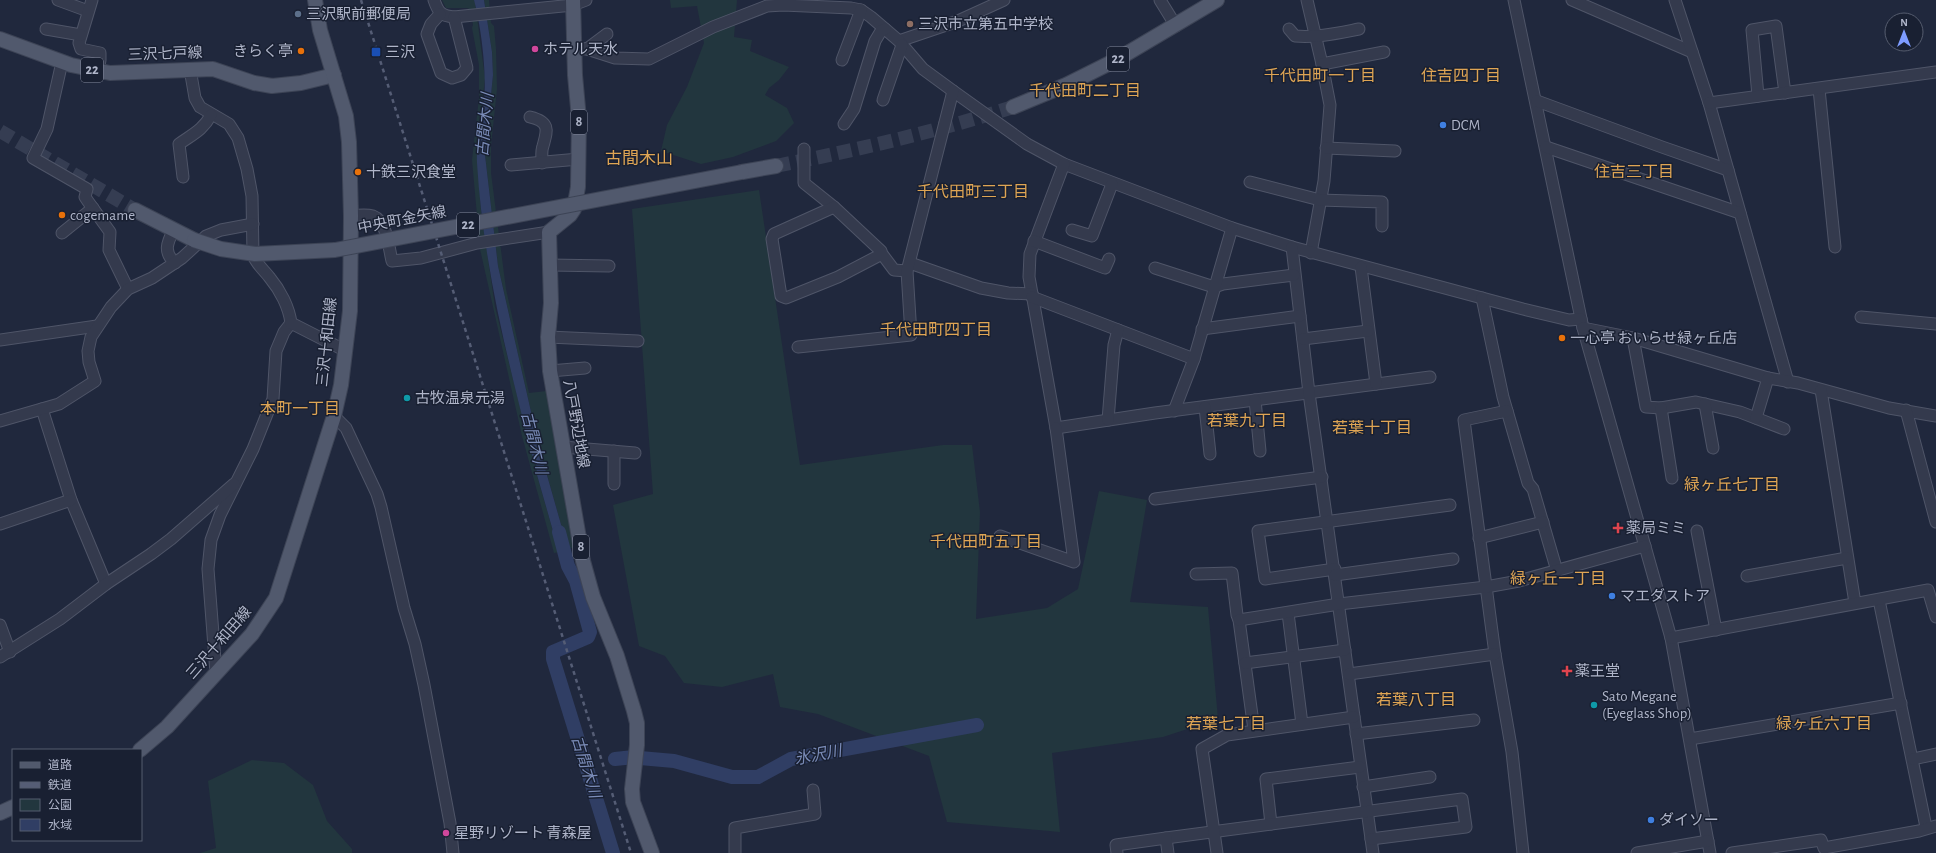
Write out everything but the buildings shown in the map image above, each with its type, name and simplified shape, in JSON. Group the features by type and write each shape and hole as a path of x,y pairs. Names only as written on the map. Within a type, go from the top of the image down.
{"main road":[{"name":"三沢十和田線","path":"141,749 167,727 252,634 276,598 334,416 341,385 350,311 351,216 349,142 346,116 320,30 315,0"},
{"name":"22","path":"1013,107 1066,85 1116,60 1176,26 1217,0"},
{"name":"8","path":"549,232 570,215 574,209 578,187 581,49 577,2"},
{"name":"三沢七戸線","path":"0,39 62,62 98,71 127,73 190,69 214,70 254,83 272,86 301,83 334,75"},
{"name":"中央町金矢線","path":"135,210 194,240 221,249 255,254 335,250 776,166"},
{"name":"八戸野辺地線","path":"549,232 551,320 548,337 550,371 583,560 593,598 617,656 637,723 637,745 632,789 633,802 652,853"},
{"path":"0,813 12,807"}],"street":[{"path":"58,0 88,11"},
{"path":"92,0 79,43 81,49 100,53 98,71"},
{"path":"434,0 440,14 454,17 577,2"},
{"path":"900,43 958,21 1004,0"},
{"path":"1160,0 1176,26"},
{"path":"1307,0 1330,105 1320,200 1311,253"},
{"path":"1514,0 1537,101 1582,323 1671,638 1710,853"},
{"path":"1572,0 1692,52"},
{"path":"1675,0 1709,103 1788,382"},
{"path":"581,49 615,58 649,59 712,27 767,6 784,5 851,8 861,10 900,43 923,69 1027,144 1064,164 1112,184 1232,228 1311,253 1582,323 1768,378 1889,408 1936,416"},
{"path":"842,60 861,10"},
{"path":"440,14 431,24 427,34 441,73 452,78 461,75 467,68 454,17"},
{"path":"1758,96 1752,30 1776,26 1785,93"},
{"path":"46,29 81,35"},
{"path":"844,124 854,109 876,41 881,32 885,29"},
{"path":"1289,29 1295,36 1326,36 1359,30"},
{"path":"581,49 607,34"},
{"path":"883,100 900,43"},
{"path":"1322,64 1384,52"},
{"path":"62,62 47,129 33,158 87,189 85,197 110,232 109,250 128,289"},
{"path":"190,69 195,98 200,107 211,115 229,124 238,138 247,169 253,210 253,256 256,263 277,288 286,305 291,323 346,351"},
{"path":"1709,103 1936,72"},
{"path":"1820,89 1835,247"},
{"path":"798,347 911,335 909,267 953,91"},
{"path":"1537,101 1662,148 1728,170"},
{"path":"184,177 179,144 199,132 206,125 211,115"},
{"path":"530,117 537,119 546,126 547,132 543,146 542,162"},
{"path":"1546,147 1740,213"},
{"path":"804,148 804,183 834,207 881,251 894,270 909,267 981,288 1032,296 1194,359"},
{"path":"1326,148 1395,151"},
{"path":"511,165 579,159"},
{"path":"1000,536 1074,562 1056,428 1032,296 1029,263 1034,241 1064,164"},
{"path":"1250,182 1320,200 1382,202 1382,226"},
{"path":"1072,230 1092,236 1112,184"},
{"path":"834,207 774,234 772,238 781,296 786,298 838,276 882,254"},
{"path":"62,233 93,208"},
{"path":"351,216 368,215 378,220 383,226 392,262 421,258 477,243 549,232"},
{"path":"0,421 59,404 95,381 88,362 88,351 92,337 97,326 111,307 128,289 152,278 175,263 206,236 221,230 253,224"},
{"path":"1174,411 1194,359 1232,228"},
{"path":"174,229 168,241 167,251 169,257 175,263"},
{"path":"1034,241 1105,268 1109,259"},
{"path":"1292,247 1294,275 1349,674 1366,811 1373,853"},
{"path":"550,264 609,266"},
{"path":"1361,267 1368,332 1376,384"},
{"path":"1155,268 1214,287 1222,284 1294,275"},
{"path":"1482,298 1507,411 1528,483 1533,489 1558,571"},
{"path":"1202,329 1300,316"},
{"path":"1861,317 1936,324"},
{"path":"216,673 208,569 208,554 211,540 220,515 240,478 273,399 276,351 284,332 291,323"},
{"path":"0,340 97,326"},
{"path":"1108,420 1114,345 1118,330"},
{"path":"1303,339 1368,332"},
{"path":"548,337 638,341"},
{"path":"1633,338 1646,407 1661,408 1696,402 1740,412 1784,429"},
{"path":"550,371 585,368"},
{"path":"1056,428 1430,377"},
{"path":"1756,418 1768,378"},
{"path":"1821,390 1854,603"},
{"path":"1254,400 1260,451"},
{"path":"1705,404 1713,448"},
{"path":"1205,407 1210,454"},
{"path":"1661,408 1672,478"},
{"path":"42,409 71,500 106,584"},
{"path":"1906,410 1936,522"},
{"path":"1507,411 1464,420 1495,654 1512,752 1523,853"},
{"path":"334,416 346,428 377,494 381,507 404,608 424,685 450,823 453,853"},
{"path":"563,447 635,453"},
{"path":"614,451 614,484"},
{"path":"1155,499 1322,477"},
{"path":"0,625 5,654 60,619 106,584 171,539 240,478"},
{"path":"0,524 71,500"},
{"path":"1450,505 1258,531 1265,579 1453,559"},
{"path":"1480,538 1543,522"},
{"path":"1697,531 1716,630"},
{"path":"1239,620 1339,604 1486,587 1519,581 1645,546"},
{"path":"1747,576 1847,558"},
{"path":"1196,574 1232,573 1254,730"},
{"path":"1671,638 1928,590 1936,617"},
{"path":"1732,853 1821,840 1824,848 1919,831 1931,827 1913,759 1879,600"},
{"path":"1288,613 1302,724"},
{"path":"1245,663 1345,650"},
{"path":"1349,674 1495,654"},
{"path":"1690,739 1901,703"},
{"path":"1217,853 1202,749 1227,735 1254,730 1354,718"},
{"path":"1356,734 1474,720"},
{"path":"1913,759 1936,754"},
{"path":"1271,824 1266,778 1360,767"},
{"path":"1363,787 1430,778"},
{"path":"735,853 734,828 816,814 813,790"},
{"path":"1117,853 1116,845 1462,799 1466,827 1371,840"},
{"path":"1166,838 1168,853"},
{"path":"1637,853 1708,841"}],"green space":[{"path":"442,0 474,0 475,2 485,78 477,153 481,210 495,307 532,455 536,463 537,475 559,552 554,553 522,436 480,249 472,160 479,98 479,65 472,28 471,10 467,8 446,8"},
{"path":"484,0 489,0 491,23 494,26 496,49 497,89 491,146 491,173 506,289 529,393 547,391 575,547 568,549 539,447 498,266 485,155 493,75 492,52"},
{"path":"670,0 737,0 734,37 752,40 750,51 789,67 779,80 769,88 765,95 787,108 794,123 776,141 733,157 701,164 661,151 667,125 687,87 704,43 697,6 671,8"},
{"path":"759,190 800,465 943,445 972,445 980,512 976,619 1047,608 1078,589 1099,491 1147,500 1130,602 1208,607 1218,719 1163,737 1052,753 1060,832 947,822 929,756 818,714 780,707 773,674 722,687 684,683 665,656 639,646 613,505 653,494 632,209"},
{"path":"252,760 284,763 313,785 327,821 352,849 352,853 200,853 216,848 208,781"}],"water":[{"path":"474,0 484,0 492,52 493,75 485,155 498,266 539,447 568,549 559,552 537,475 536,463 532,455 514,383 490,274 480,200 477,163 478,139 484,99 485,76 481,36"}],"waterway":[{"name":"古間木川","path":"559,532 568,566 576,581 590,632 588,637 553,652 553,659 613,853"},
{"name":"氷沢川","path":"640,758 674,761 732,777 758,777 791,759 977,725"},
{"name":"氷沢川","path":"615,759 634,757"}],"tunnel":[{"path":"776,166 895,140 954,125 1013,107"},
{"path":"0,131 135,210"}],"railway":[{"path":"361,0 631,853"}],"place":[{"name":"三沢駅前郵便局","path":"298,14"},
{"name":"三沢市立第五中学校","path":"910,24"},
{"name":"ホテル天水","path":"535,49"},
{"name":"きらく亭","path":"301,51"},
{"name":"三沢","path":"376,52"},
{"name":"DCM","path":"1443,125"},
{"name":"十鉄三沢食堂","path":"358,172"},
{"name":"cogemame","path":"62,215"},
{"name":"一心亭 おいらせ緑ヶ丘店","path":"1562,338"},
{"name":"古牧温泉元湯","path":"407,398"},
{"name":"薬局ミミ","path":"1618,528"},
{"name":"マエダストア","path":"1612,596"},
{"name":"薬王堂","path":"1567,671"},
{"name":"Sato Megane (Eyeglass Shop)","path":"1594,705"},
{"name":"ダイソー","path":"1651,820"},
{"name":"星野リゾート 青森屋","path":"446,833"}],"district":[{"name":"千代田町一丁目","path":"1320,76"},
{"name":"住吉四丁目","path":"1461,76"},
{"name":"千代田町二丁目","path":"1085,91"},
{"name":"古間木山","path":"639,158"},
{"name":"住吉三丁目","path":"1634,172"},
{"name":"千代田町三丁目","path":"973,192"},
{"name":"千代田町四丁目","path":"936,330"},
{"name":"本町一丁目","path":"300,409"},
{"name":"若葉九丁目","path":"1247,421"},
{"name":"若葉十丁目","path":"1372,428"},
{"name":"緑ヶ丘七丁目","path":"1732,485"},
{"name":"千代田町五丁目","path":"986,542"},
{"name":"緑ヶ丘一丁目","path":"1558,579"},
{"name":"若葉八丁目","path":"1416,700"},
{"name":"若葉七丁目","path":"1226,724"},
{"name":"緑ヶ丘六丁目","path":"1824,724"}]}
